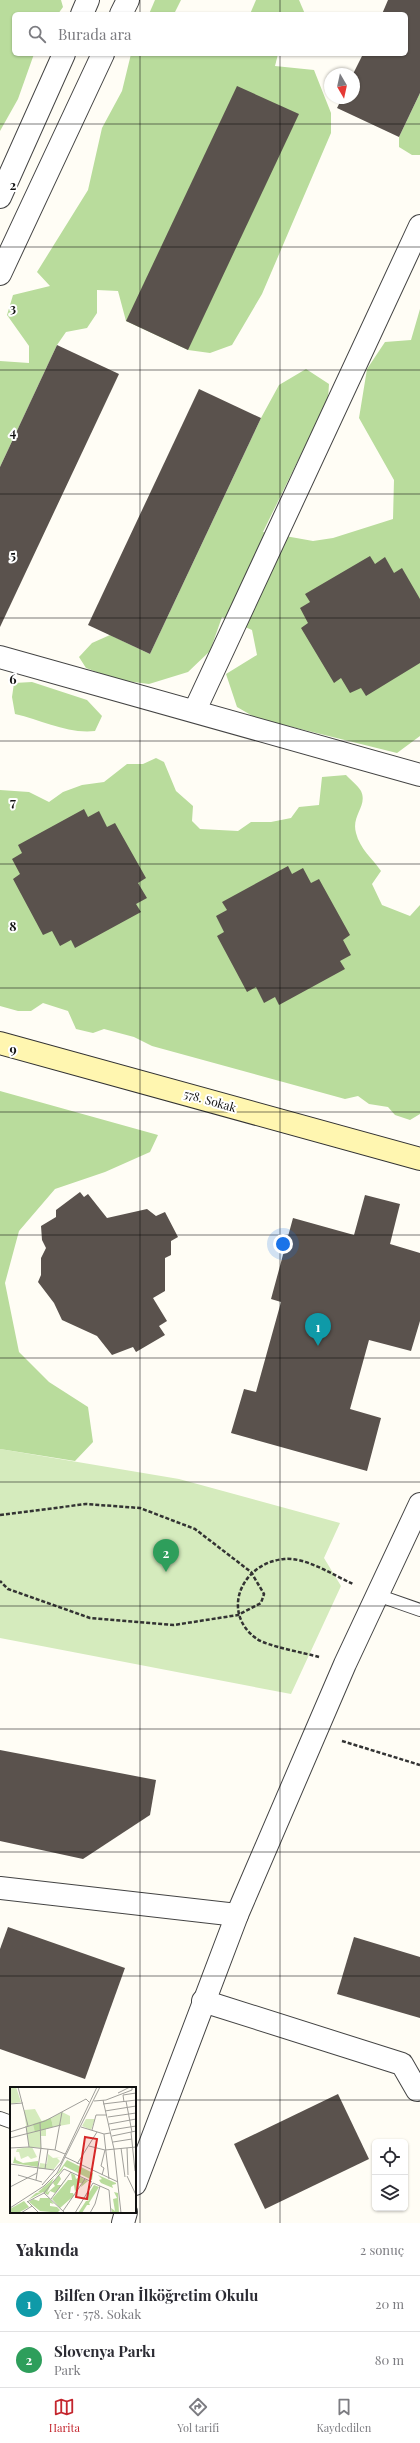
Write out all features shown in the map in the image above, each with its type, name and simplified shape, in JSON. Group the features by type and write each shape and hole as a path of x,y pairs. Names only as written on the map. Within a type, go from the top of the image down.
{"street":[{"path":"83,12 88,0"},
{"path":"123,12 128,0"},
{"path":"0,197 63,56"},
{"path":"0,274 102,56"},
{"path":"195,710 420,226"},
{"path":"0,657 195,710 420,775"},
{"name":"578. Sokak","path":"0,1042 420,1159"},
{"path":"137,2173 237,1915 317,1733 345,1664 420,1504"},
{"path":"0,1888 237,1915"},
{"path":"203,2001 402,2064 417,2090"},
{"path":"122,2223 126,2213"}],"lane":[{"path":"377,1595 420,1610"},
{"path":"0,2118 10,2122"}],"path":[{"path":"0,1515 86,1504 140,1508 195,1529 251,1572 264,1594 260,1603 238,1615 174,1625 90,1618 8,1589 0,1581"},
{"path":"345,1664 258,1640 244,1626 238,1615 241,1588 251,1572 267,1562 286,1559 309,1564 377,1595"},
{"path":"317,1733 420,1765"}],"green space":[{"path":"0,0 61,0 63,7 59,12 12,12 12,56 33,56 18,99 0,131"},
{"path":"155,0 181,0 175,12 150,12"},
{"path":"256,0 299,0 304,12 251,12"},
{"path":"131,56 278,56 275,66 314,70 324,95 324,104 327,104 331,113 331,133 262,294 232,345 210,353 188,350 126,321 118,291 97,290 97,313 87,328 66,332 57,345 0,467 0,361 29,363 29,346 7,315 13,295 50,286 37,272 88,190 102,128 122,91"},
{"path":"420,93 420,155 412,155 399,147 399,137"},
{"path":"420,309 420,736 397,753 256,718 237,707 226,674 257,655 252,630 222,617 210,651 188,672 149,684 118,680 86,668 79,657 92,643 110,635 150,654 261,418 279,385 306,369 329,384 328,399 263,532 313,541 333,538 393,519 394,480 359,418 367,369 385,342 411,340"},
{"path":"32,682 87,700 102,716 95,731 65,729 15,714 12,697 14,683"},
{"path":"156,758 164,762 176,791 193,806 192,821 200,829 238,831 251,822 271,822 291,818 299,807 319,805 322,777 346,775 360,789 363,796 356,821 356,833 363,849 381,871 372,884 382,905 410,916 420,905 420,1114 410,1120 395,1115 388,1107 369,1104 358,1096 345,1099 152,1046 134,1037 104,1029 93,1033 76,1029 68,1011 43,1003 31,1011 18,1011 0,1006 0,790 29,792 49,802 63,792 82,785 104,782 127,764 143,764"},
{"path":"0,1091 158,1135 150,1152 105,1172 55,1189 19,1231 5,1283 19,1352 49,1382 88,1407 93,1442 75,1461 0,1449"},
{"path":"0,1449 179,1479 340,1523 324,1558 341,1586 291,1694 0,1638"}],"building":[{"path":"388,0 420,0 420,93 399,137 337,108 339,104 360,104 360,68 356,68 362,56 408,56 408,12 383,12"},
{"path":"237,86 299,114 188,350 126,321"},
{"path":"57,345 119,374 0,627 0,467"},
{"path":"199,389 261,418 150,654 88,625"},
{"path":"370,556 375,564 385,557 394,573 402,568 420,599 420,663 366,696 361,688 350,693 341,678 334,683 301,628 308,623 300,608 310,602 305,594"},
{"path":"84,809 88,817 99,811 107,827 115,823 146,878 138,883 147,898 136,904 141,912 75,948 71,940 60,946 52,931 43,935 13,879 20,874 12,859 22,853 18,845"},
{"path":"288,866 292,874 303,868 311,883 319,879 350,935 343,940 351,955 340,961 345,969 279,1005 275,997 264,1003 256,987 247,992 217,936 224,932 216,916 227,910 222,902"},
{"path":"80,1192 84,1197 88,1194 107,1218 147,1209 156,1216 165,1212 178,1237 171,1241 171,1255 165,1258 165,1291 153,1298 167,1321 159,1326 165,1335 136,1352 133,1347 112,1355 97,1336 62,1320 54,1303 38,1282 41,1275 41,1258 46,1248 42,1240 41,1226 56,1217 56,1210"},
{"path":"365,1195 400,1204 390,1244 420,1253 420,1321 411,1351 369,1340 350,1409 381,1418 367,1471 231,1433 244,1389 256,1392 281,1302 271,1299 293,1218 354,1235"},
{"path":"0,1750 156,1780 150,1815 83,1859 0,1841"},
{"path":"8,1927 125,1968 85,2079 0,2049 0,1949"},
{"path":"354,1937 420,1957 420,2018 337,1994"},
{"path":"338,2094 369,2159 265,2209 234,2144"}],"place":[{"name":"Bilfen Oran İlköğretim Okulu","path":"318,1346"},
{"name":"Slovenya Parkı","path":"166,1572"}]}
